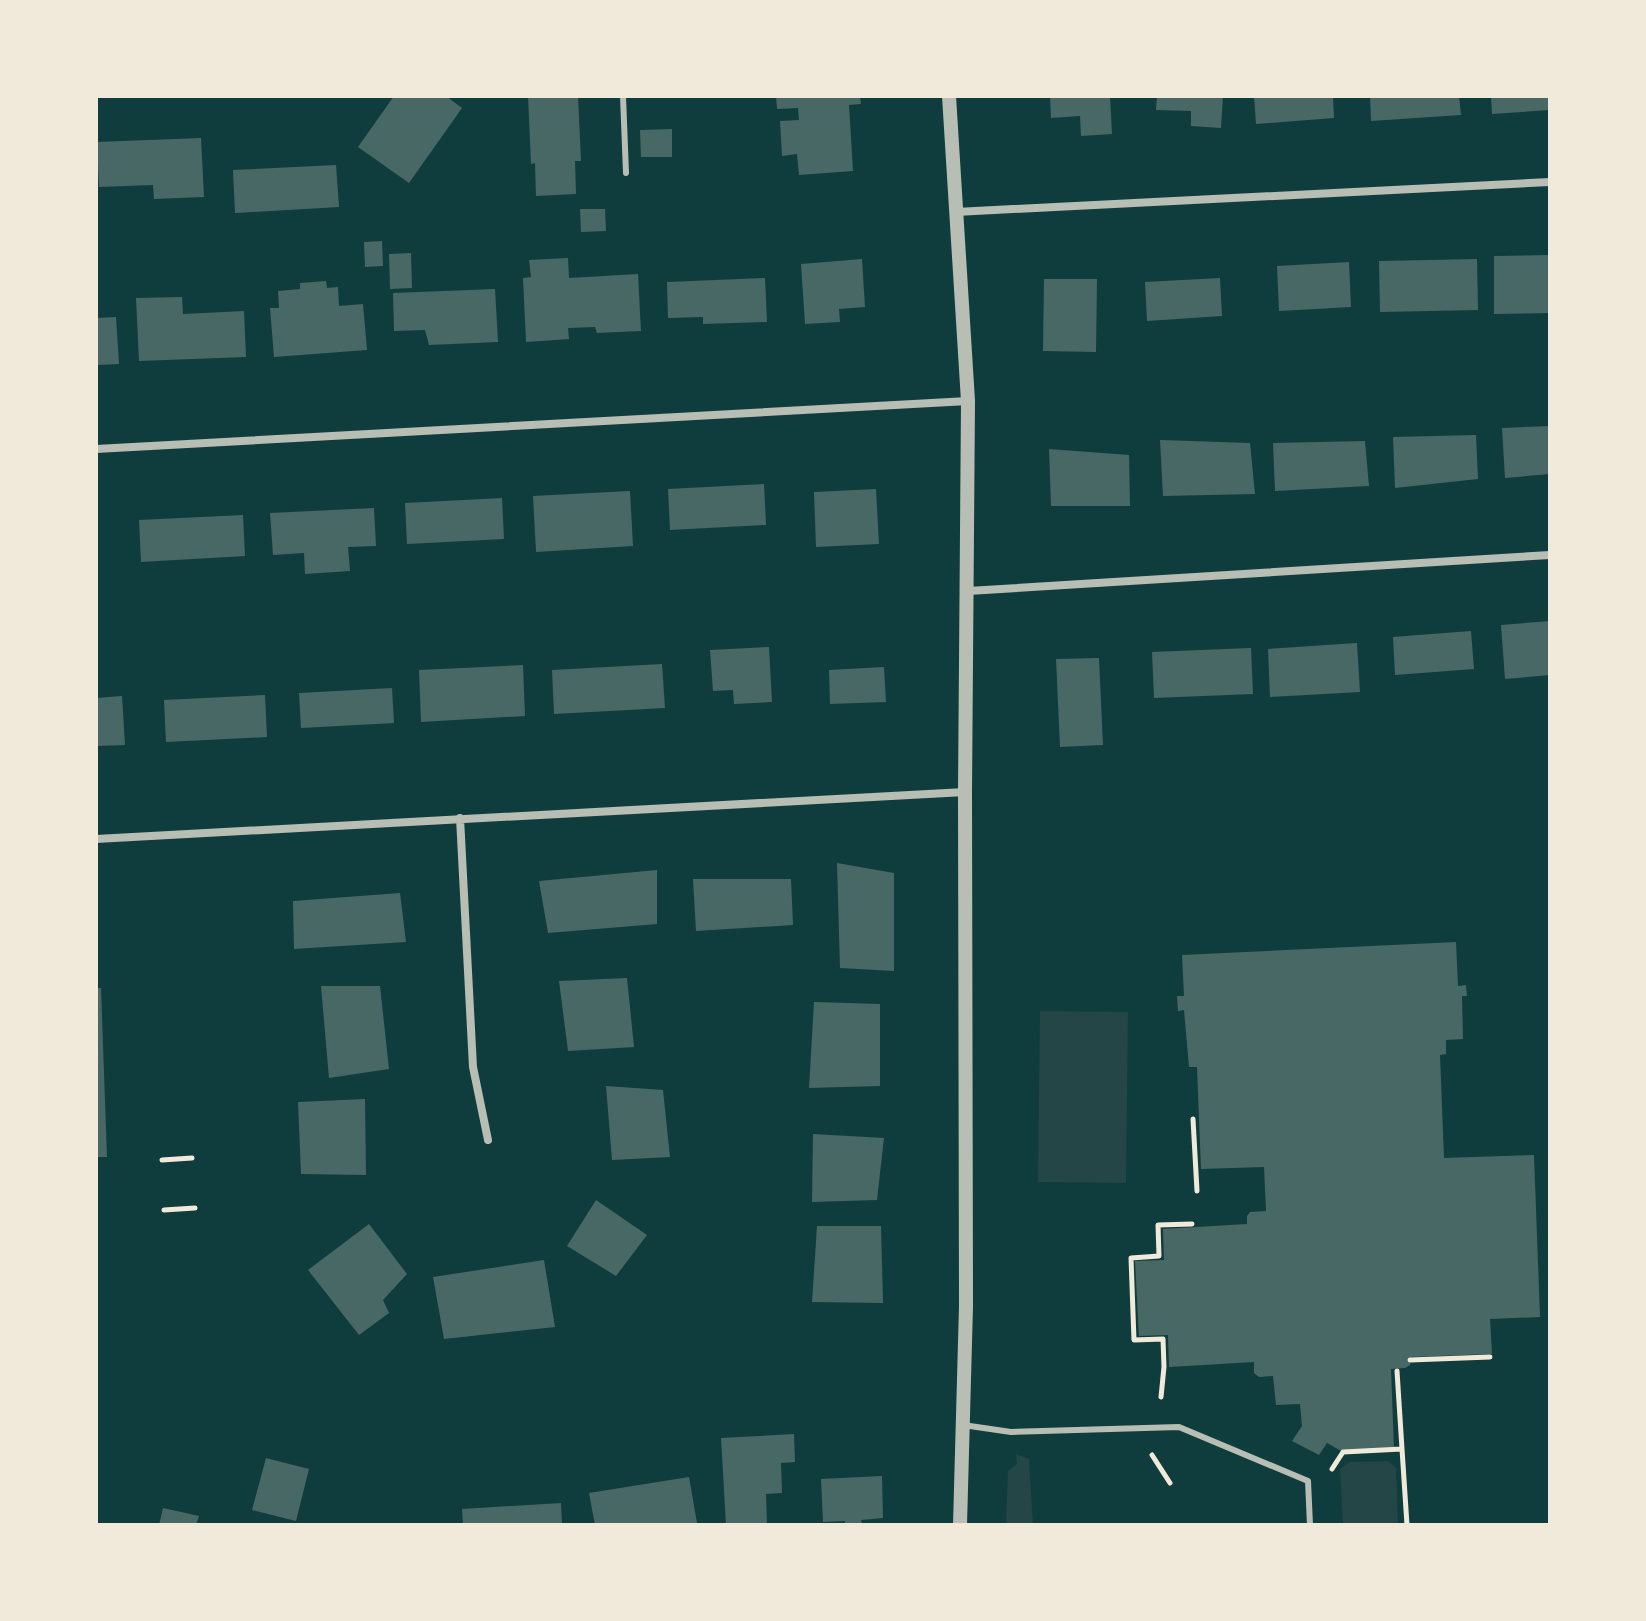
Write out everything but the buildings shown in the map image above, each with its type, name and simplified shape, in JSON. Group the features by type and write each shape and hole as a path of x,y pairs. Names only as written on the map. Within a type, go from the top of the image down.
{"street":[{"path":"949,96 968,401 966,1306 960,1525"},
{"path":"956,212 1550,182"},
{"path":"96,449 968,401"},
{"path":"968,591 1550,555"},
{"path":"96,839 965,792"},
{"path":"460,818 473,1067 488,1140"}],"lane":[{"path":"623,96 626,173"},
{"path":"962,1425 1011,1432 1179,1427 1308,1481 1310,1525"}],"path":[{"path":"1193,1119 1197,1191"},
{"path":"162,1160 192,1158"},
{"path":"164,1210 195,1208"},
{"path":"1161,1397 1163,1339 1134,1340 1131,1258 1159,1256 1158,1225 1192,1224"},
{"path":"1410,1360 1490,1357"},
{"path":"1397,1371 1407,1525"},
{"path":"1332,1469 1343,1452 1402,1449"},
{"path":"1152,1455 1170,1483"}],"shaded area":[{"path":"1040,1011 1128,1012 1126,1183 1038,1182"},
{"path":"1016,1454 1029,1459 1033,1525 1006,1525 1008,1471 1017,1464"},
{"path":"1388,1461 1396,1468 1398,1525 1343,1525 1340,1469 1350,1462"}]}
